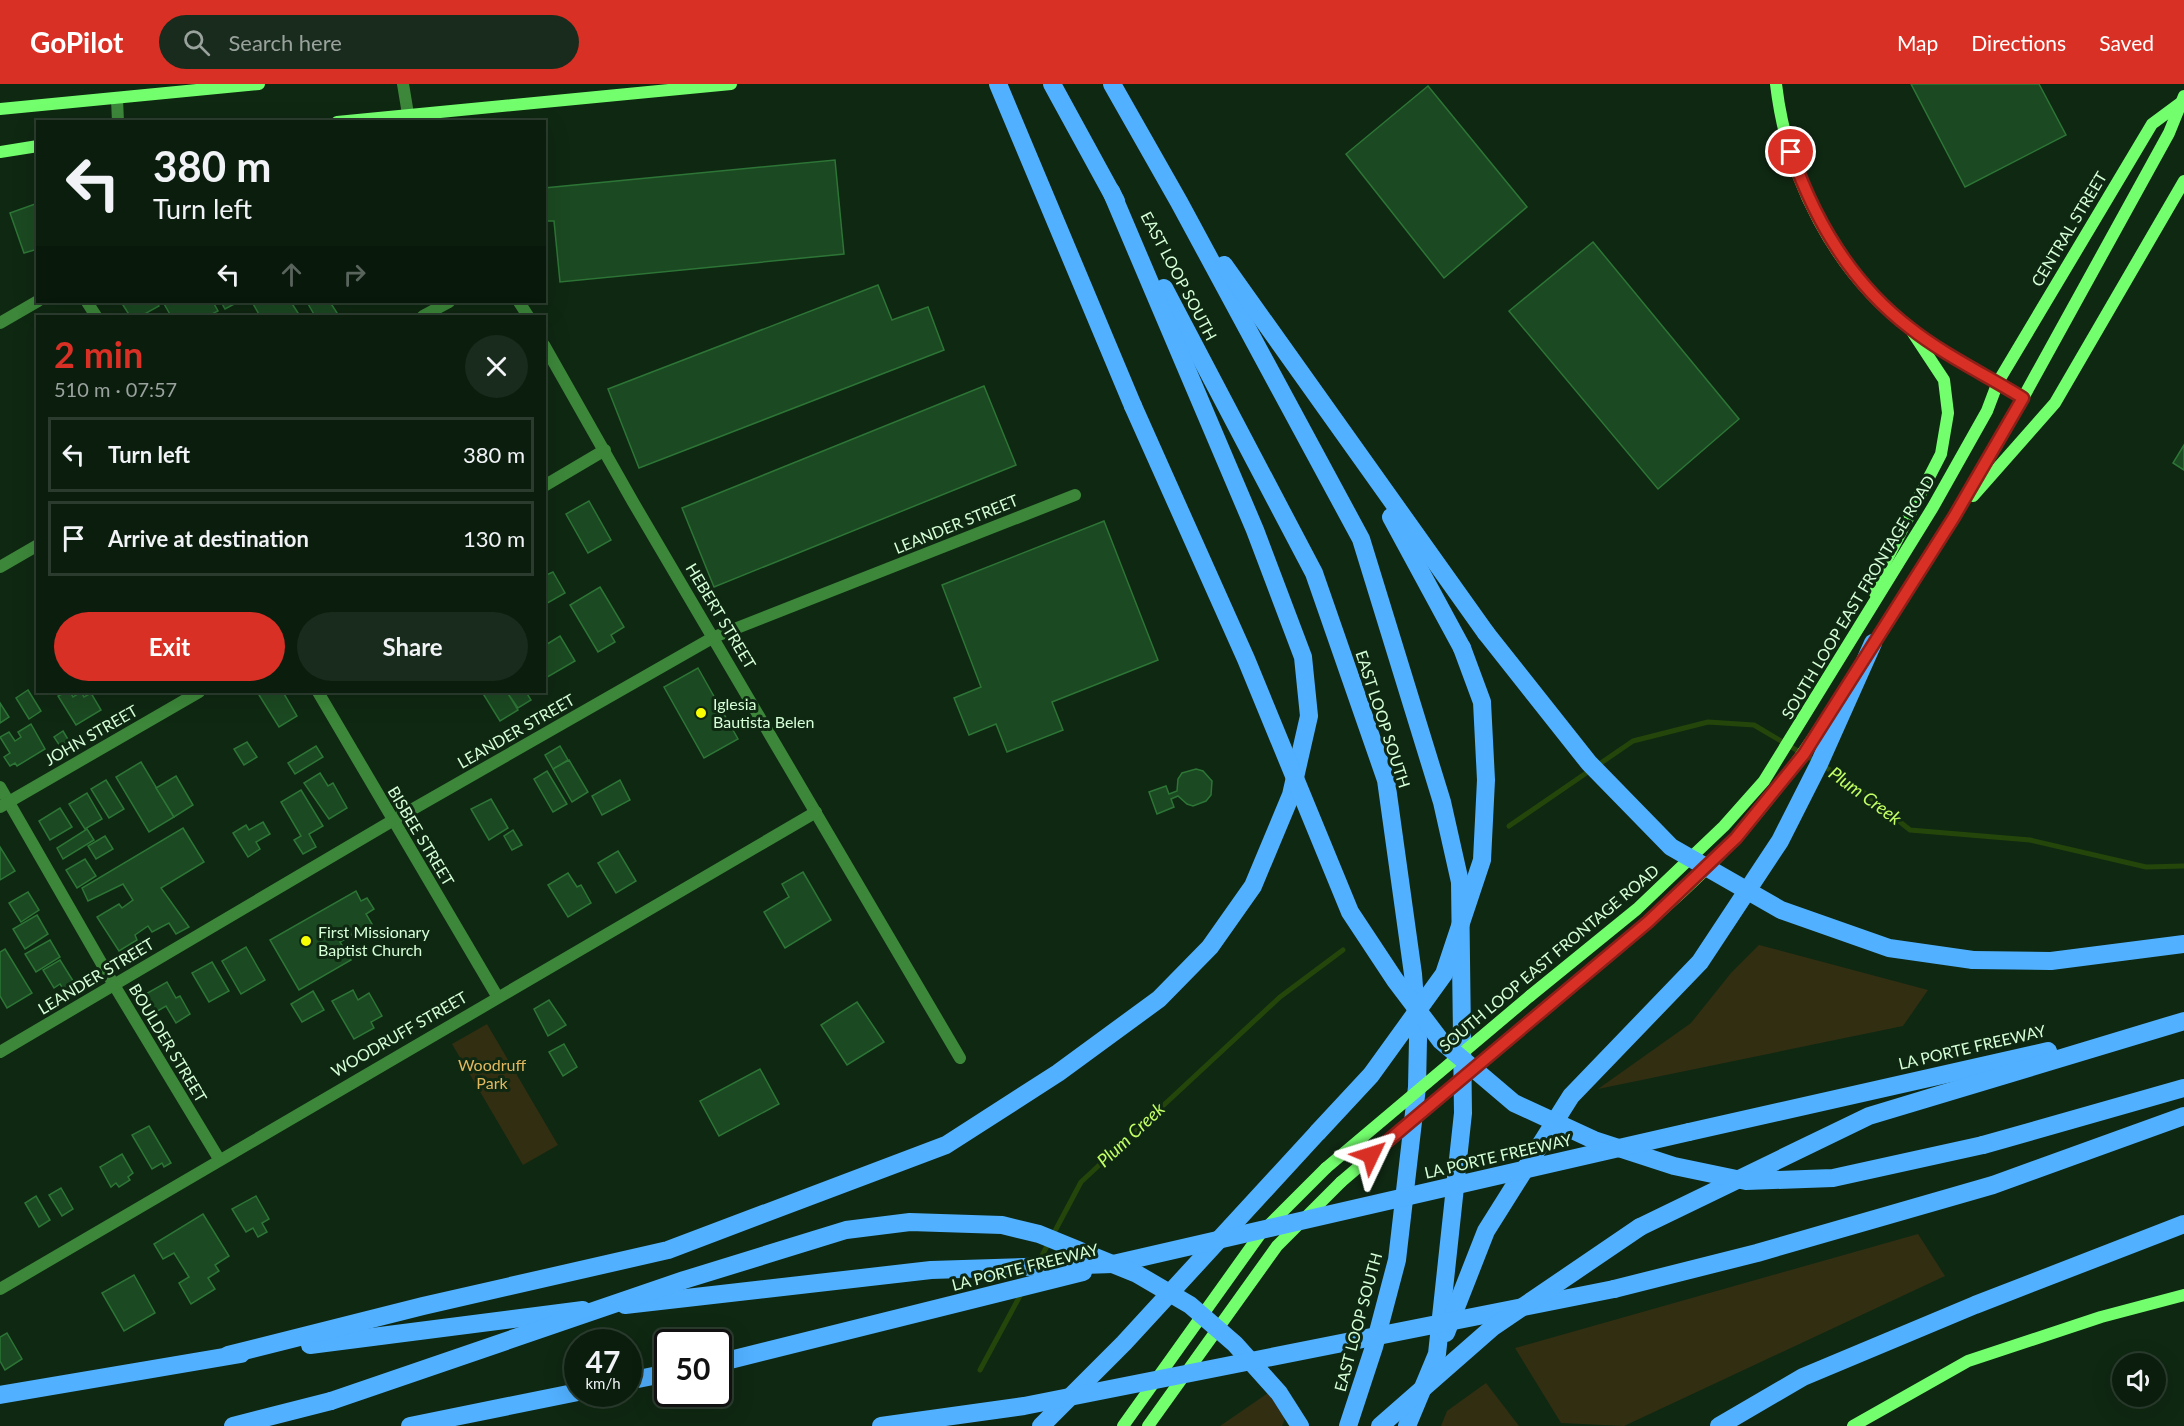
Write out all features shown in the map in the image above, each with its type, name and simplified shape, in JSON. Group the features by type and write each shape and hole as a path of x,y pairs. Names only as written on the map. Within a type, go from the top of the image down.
{"highway":[{"path":"998,84 1133,406 1246,659 1350,912 1395,980 1442,1041 1514,1103 1594,1140 1674,1166 1746,1181 1833,1178 1983,1145 2184,1088"},
{"name":"EAST LOOP SOUTH","path":"1052,84 1314,573 1386,780 1413,974 1418,1039 1417,1087 1397,1260 1374,1347 1348,1426"},
{"name":"EAST LOOP SOUTH","path":"1112,84 1179,202 1361,539 1442,802 1462,898 1463,1113 1437,1354 1407,1426"},
{"path":"228,1355 423,1306 668,1250 946,1145 1058,1073 1159,999 1210,947 1253,886 1291,795 1309,716 1303,657 1255,530 1111,191"},
{"path":"1179,202 1486,633 1556,724 1603,779 1671,847 1781,910 1889,948 1973,960 2051,961 2184,944"},
{"path":"1041,1426 1124,1343 1371,1075 1444,974 1482,860 1486,780 1482,702 1462,648 1347,439"},
{"path":"1437,1354 1486,1231 1571,1096 1700,962 1788,825 1832,721 1873,643"},
{"path":"1380,1426 1493,1327 1640,1227 1869,1116 2184,1021"},
{"name":"LA PORTE FREEWAY","path":"732,1360 1113,1264 2184,1021"},
{"path":"881,1426 1024,1406 1614,1289 1757,1253 1994,1185 2184,1116"},
{"path":"233,1426 331,1401 684,1280 846,1230 910,1221 1011,1227 1039,1234 1137,1274 1190,1305 1235,1344 1279,1393 1300,1426"},
{"path":"1719,1426 1803,1377 1975,1305 2184,1224"},
{"path":"0,1395 228,1355 752,1290 931,1270 1113,1264"},
{"path":"1059,1426 1124,1343"},
{"path":"410,1426 564,1395"}],"main road":[{"path":"0,109 259,84"},
{"path":"374,120 723,84"},
{"path":"1776,84 1791,152 1804,190 1824,230 1847,266 1874,298 1911,329 2023,398 1954,517 1873,643"},
{"name":"CENTRAL STREET","path":"1998,382 2152,124 2182,100"},
{"name":"CENTRAL STREET","path":"2023,398 2169,133 2182,100"},
{"path":"0,152 36,146"},
{"path":"1954,517 2055,403 2184,181"},
{"path":"1869,613 1885,563 1941,454 1948,413 1944,380 1911,329"},
{"name":"SOUTH LOOP EAST FRONTAGE ROAD","path":"1123,1426 1261,1233 1326,1168 1637,909 1741,807 1764,781 1869,613 1976,430 1998,382"},
{"name":"SOUTH LOOP EAST FRONTAGE ROAD","path":"1148,1426 1277,1246 1341,1182 1648,922 1736,838 1832,721"},
{"path":"1853,1426 1968,1361 2101,1317 2184,1295"}],"street":[{"path":"404,84 410,118"},
{"path":"117,99 118,120"},
{"path":"0,323 36,302"},
{"path":"425,315 447,303"},
{"name":"HEBERT STREET","path":"546,348 960,1058"},
{"path":"546,485 605,450"},
{"name":"LEANDER STREET","path":"0,1052 392,821 714,637 1075,495"},
{"path":"0,567 36,545"},
{"name":"JOHN STREET","path":"4,805 197,693"},
{"name":"BISBEE STREET","path":"319,693 497,996"},
{"name":"BOULDER STREET","path":"0,787 4,805 219,1159"},
{"name":"WOODRUFF STREET","path":"0,1288 816,812"}],"green space":[{"path":"1759,945 1928,990 1903,1026 1598,1089 1691,1023 1731,973"},
{"name":"Woodruff Park","path":"487,1024 558,1145 523,1165 452,1044"},
{"path":"1918,1234 1945,1276 1624,1426 1561,1423 1515,1348"},
{"path":"1486,1383 1519,1426 1441,1426 1447,1411"},
{"path":"1274,1389 1285,1419 1282,1426 1220,1426"}],"building":[{"path":"1911,84 2039,84 2066,135 1965,187"},
{"path":"1428,86 1527,207 1444,278 1346,154"},
{"path":"835,160 844,254 560,282 554,221 546,221 546,188"},
{"path":"35,204 36,250 24,253 10,213"},
{"path":"1593,242 1739,419 1658,489 1509,311"},
{"path":"878,285 892,320 928,307 944,350 639,468 608,389"},
{"path":"122,303 158,303 159,306 143,315 129,315"},
{"path":"164,303 214,303 218,311 210,315 170,315"},
{"path":"222,303 236,303 225,309"},
{"path":"253,303 292,303 299,315 259,315"},
{"path":"308,303 331,303 338,315 314,315"},
{"path":"984,386 1016,465 714,587 682,508"},
{"path":"2184,445 2184,470 2173,463"},
{"path":"589,501 611,540 588,553 566,514"},
{"path":"1104,521 1158,660 1052,702 1063,730 1007,752 996,724 969,735 954,698 981,687 942,585"},
{"path":"553,572 565,593 546,604 546,575"},
{"path":"600,587 624,627 611,635 615,642 598,652 570,605"},
{"path":"560,636 575,661 546,678 546,645"},
{"name":"Iglesia Bautista Belen","path":"698,668 738,739 704,758 664,687"},
{"path":"28,690 41,711 29,719 16,698"},
{"path":"71,693 73,697 82,693 84,697 91,693 101,710 76,725 58,696"},
{"path":"284,693 297,716 279,727 259,695"},
{"path":"483,693 508,693 518,710 500,721"},
{"path":"508,693 527,693 531,700 518,708"},
{"path":"0,703 9,717 0,723"},
{"path":"31,724 45,749 17,766 15,763 10,766 4,757 10,753 0,737 9,732 15,741 21,737 18,732"},
{"path":"63,731 69,741 60,746 54,737"},
{"path":"247,742 257,757 244,765 234,749"},
{"path":"316,746 323,757 295,774 288,763"},
{"path":"560,746 568,760 553,769 545,755"},
{"path":"569,760 588,792 572,802 553,769"},
{"path":"141,762 174,817 149,832 116,777"},
{"path":"1196,769 1203,771 1212,781 1211,795 1206,801 1193,806 1178,796 1171,799 1174,807 1157,814 1149,792 1166,786 1169,794 1177,791 1178,779 1182,773"},
{"path":"547,771 567,804 553,812 534,779"},
{"path":"320,773 328,786 333,783 347,808 329,819 304,783"},
{"path":"176,776 193,805 174,817 156,788"},
{"path":"106,780 124,809 109,818 91,789"},
{"path":"620,780 630,800 602,815 592,796"},
{"path":"301,790 323,826 309,834 316,847 303,854 294,840 301,836 281,802"},
{"path":"87,793 102,819 85,829 69,804"},
{"path":"491,799 508,828 489,840 471,809"},
{"path":"60,808 72,827 50,840 39,821"},
{"path":"263,822 270,834 256,842 260,849 248,857 233,833 246,825 249,830"},
{"path":"183,828 204,862 161,888 189,927 176,934 169,923 152,932 148,926 135,935 137,940 119,951 97,917 119,904 122,908 133,900 123,884 88,901 82,888"},
{"path":"87,829 94,840 63,859 57,848"},
{"path":"513,830 522,845 512,850 504,836"},
{"path":"105,836 113,849 96,859 88,846"},
{"path":"0,847 15,871 0,880"},
{"path":"618,851 636,881 616,893 598,863"},
{"path":"85,859 96,876 77,888 66,870"},
{"path":"803,872 831,920 785,948 764,912 789,897 782,884"},
{"path":"568,873 577,887 581,885 591,903 568,917 548,885"},
{"name":"First Missionary Baptist Church","path":"356,891 361,901 367,898 374,909 366,914 372,924 340,942 351,960 299,990 270,940"},
{"path":"28,892 39,910 21,922 9,903"},
{"path":"37,915 48,934 25,949 13,929"},
{"path":"50,940 60,957 36,972 25,954"},
{"path":"246,947 265,980 241,994 222,961"},
{"path":"5,949 32,993 7,1008 0,996 0,952"},
{"path":"60,960 75,984 64,990 60,984 54,988 43,970"},
{"path":"212,962 229,991 209,1002 192,973"},
{"path":"167,982 176,998 180,996 190,1014 176,1023 166,1006 154,1013 144,995"},
{"path":"353,990 358,1000 369,993 382,1016 371,1022 374,1028 354,1039 332,1001"},
{"path":"313,991 324,1010 302,1022 291,1004"},
{"path":"549,1000 566,1025 548,1036 534,1009"},
{"path":"857,1002 884,1042 847,1065 821,1025"},
{"path":"564,1044 577,1067 563,1076 549,1052"},
{"path":"760,1069 779,1104 719,1136 700,1101"},
{"path":"149,1126 171,1163 164,1167 162,1163 152,1169 132,1135"},
{"path":"122,1154 133,1173 128,1177 130,1180 119,1187 116,1183 111,1187 100,1167"},
{"path":"61,1188 73,1209 62,1216 49,1195"},
{"path":"36,1196 50,1220 39,1227 25,1203"},
{"path":"256,1196 269,1219 262,1223 267,1232 258,1237 253,1228 246,1232 232,1209"},
{"path":"203,1214 229,1256 215,1265 219,1271 208,1278 215,1289 191,1304 179,1283 189,1277 174,1253 163,1259 154,1244"},
{"path":"134,1275 155,1313 124,1331 102,1293"},
{"path":"7,1333 22,1359 5,1370 0,1361 0,1337"}],"waterway":[{"name":"Plum Creek","path":"1509,826 1633,741 1708,722 1754,725 1852,783 1910,830 2030,840 2146,867 2184,866"},
{"name":"Plum Creek","path":"1038,1263 1081,1182 1280,997 1343,950"},
{"name":"Plum Creek","path":"980,1370 1022,1292"}],"place":[{"name":"Iglesia Bautista Belen","path":"701,713"},
{"name":"First Missionary Baptist Church","path":"306,941"}],"route":[{"path":"1371,1155 1648,922 1736,838 1804,754 1954,517 2023,398 1911,329 1874,298 1847,266 1824,230 1804,190 1791,152"}]}
